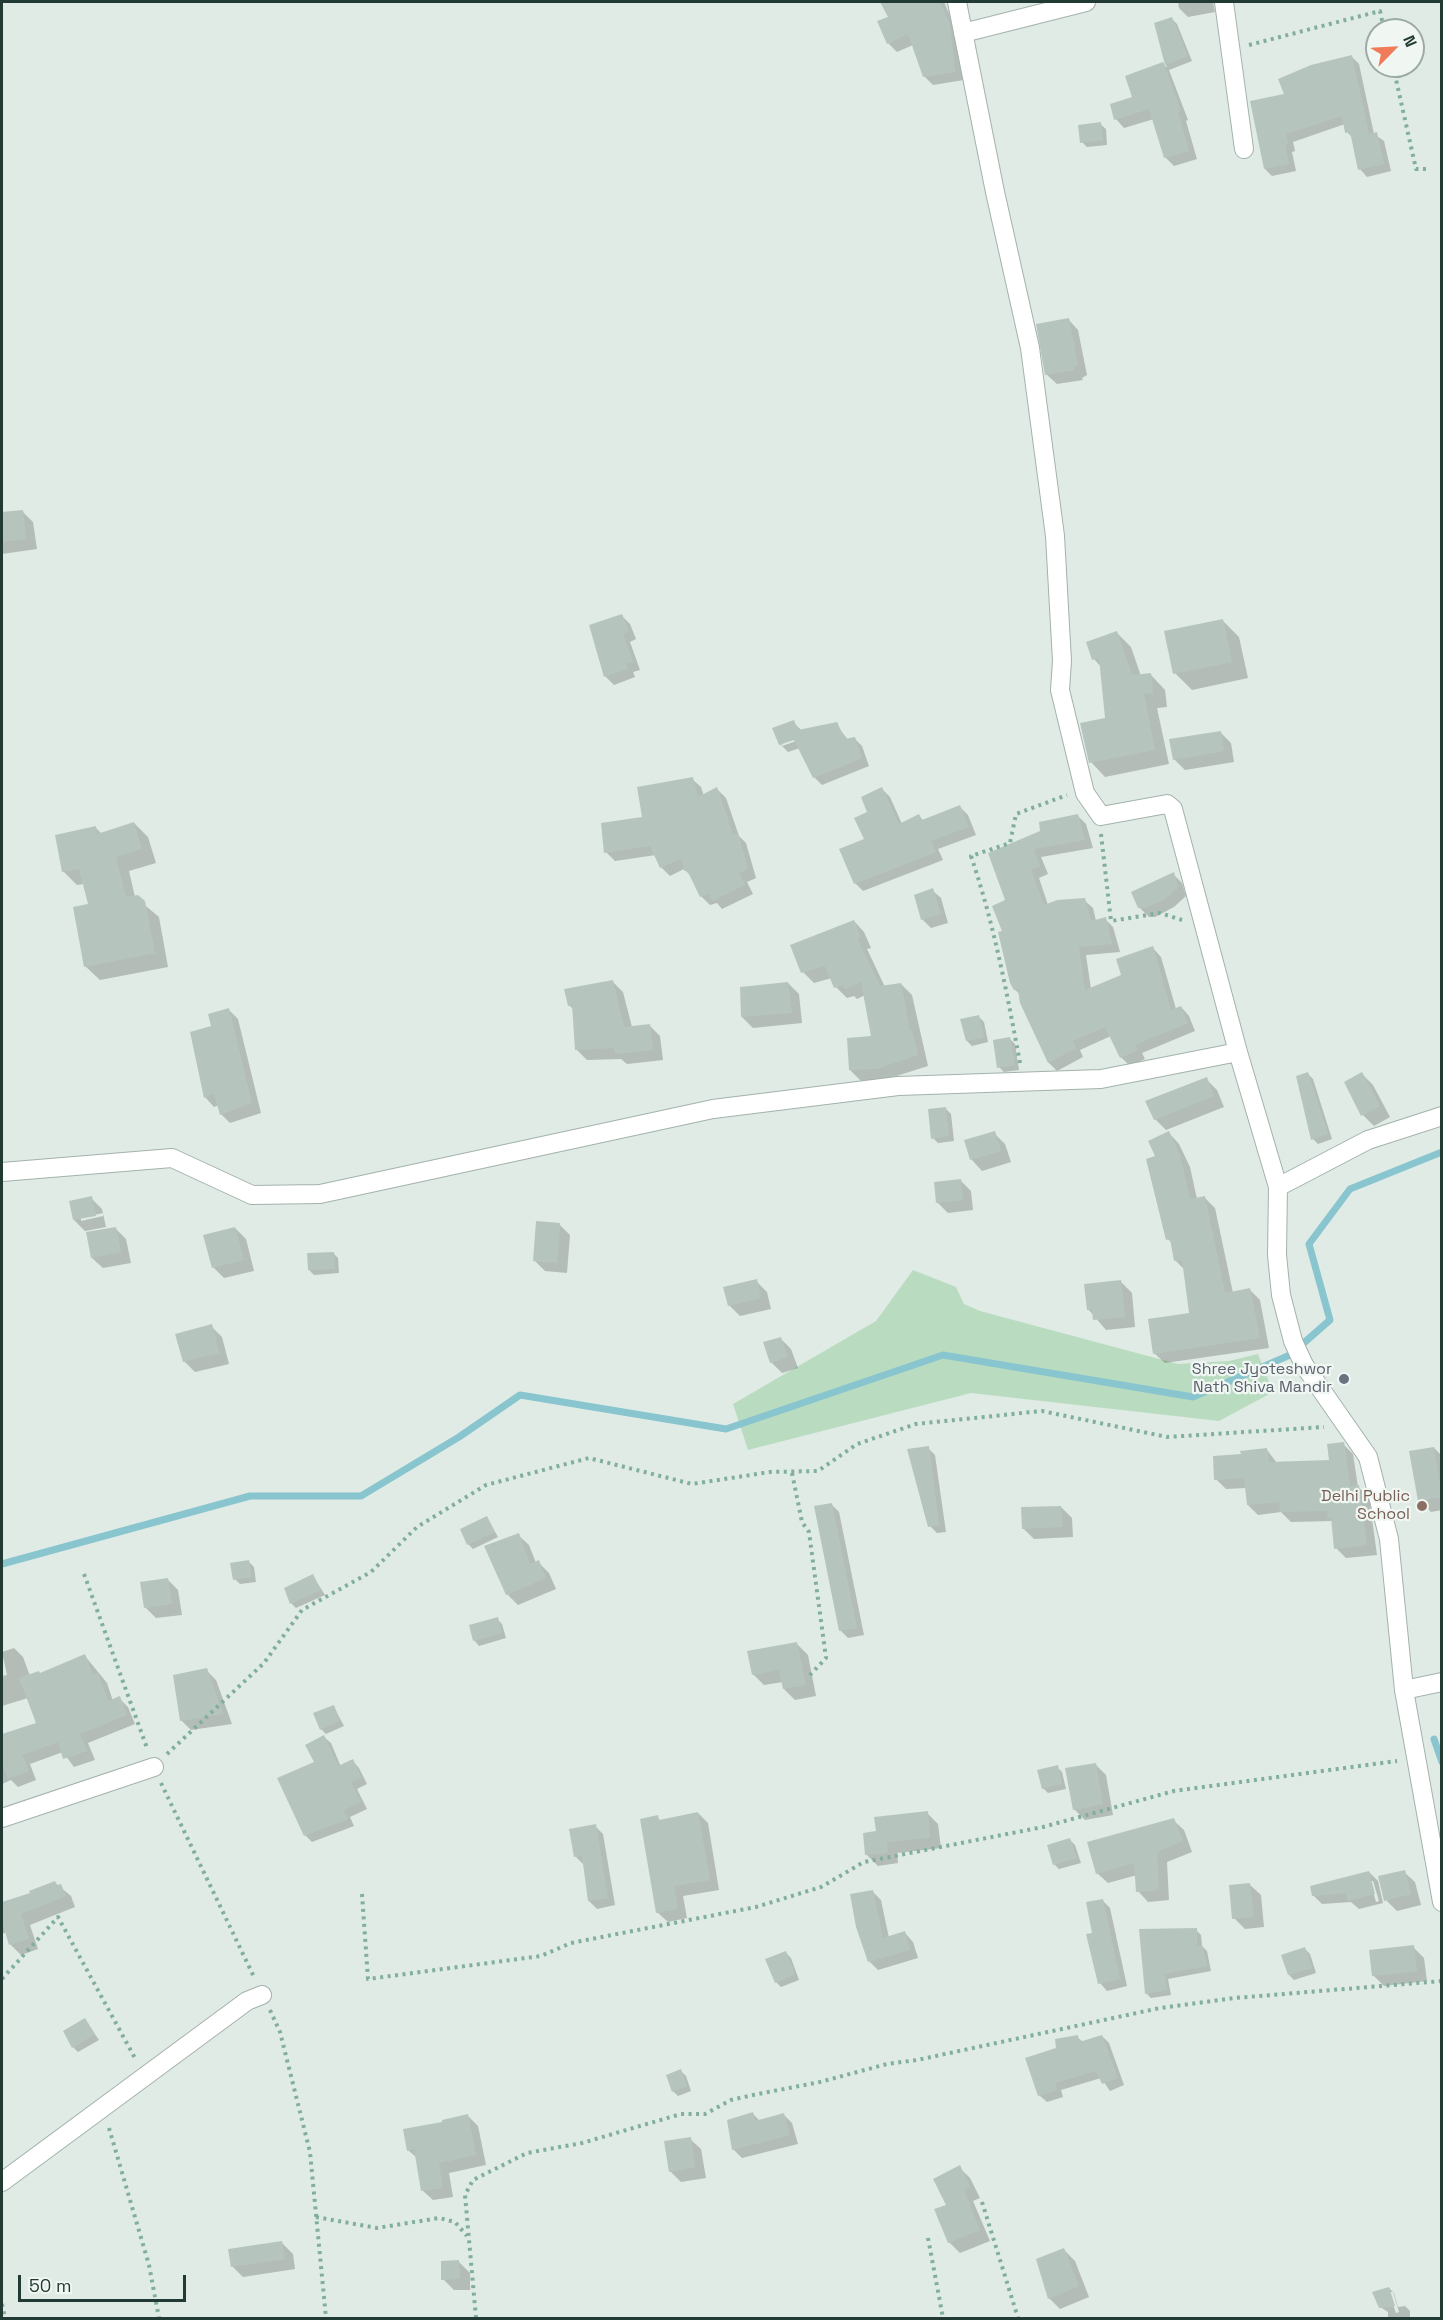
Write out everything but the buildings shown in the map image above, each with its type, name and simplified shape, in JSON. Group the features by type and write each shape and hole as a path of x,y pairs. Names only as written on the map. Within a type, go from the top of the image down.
{"street":[{"path":"957,2 995,192 1030,348 1055,536 1062,661 1060,690 1085,793 1101,816 1167,804 1173,809 1238,1052 1278,1187 1276,1255 1281,1295 1293,1341 1304,1365 1368,1457 1389,1539 1404,1690 1442,1902"},
{"path":"963,33 1086,2"},
{"path":"1224,2 1244,149"},
{"path":"2,1172 172,1158 252,1195 320,1194 713,1109 898,1086 1101,1079 1238,1052"},
{"path":"1278,1187 1368,1140 1442,1116"},
{"path":"1404,1690 1442,1682"},
{"path":"2,1818 154,1767"},
{"path":"2,2182 247,2001 262,1995"}],"path":[{"path":"1231,50 1380,11 1381,18"},
{"path":"1395,78 1416,169 1429,169"},
{"path":"1024,1082 1002,962 990,912 972,856 1010,843 1016,814 1069,795 1101,816 1101,836 1111,921 1160,913 1205,926"},
{"path":"154,1767 264,1663 302,1610 371,1572 417,1527 486,1485 589,1458 692,1484 770,1472 818,1471 857,1444 916,1424 1042,1411 1167,1437 1347,1426"},
{"path":"792,1473 802,1522 809,1532 826,1658 809,1676"},
{"path":"84,1574 154,1767 280,2032 310,2152 326,2319"},
{"path":"362,1894 368,1979 499,1963 541,1956 571,1943 756,1907 821,1887 864,1862 1042,1827 1174,1791 1416,1759"},
{"path":"2,1979 58,1917 145,2076"},
{"path":"476,2319 465,2195 473,2180 527,2153 582,2144 681,2114 705,2114 731,2100 820,2082 887,2064 1160,2008 1235,1998 1442,1981"},
{"path":"104,2107 149,2265 159,2319"},
{"path":"982,2202 1018,2319"},
{"path":"316,2217 377,2228 439,2218 455,2222 468,2236"},
{"path":"928,2238 943,2319"},
{"path":"2,2304 5,2319"}],"green space":[{"path":"913,1270 956,1287 964,1304 980,1311 1178,1364 1229,1361 1258,1354 1273,1392 1219,1421 971,1393 748,1450 733,1404 876,1321"}],"waterway":[{"path":"2,1564 250,1496 361,1496 459,1437 520,1395 726,1429 943,1355 1193,1397 1290,1355 1330,1320 1309,1244 1350,1189 1442,1152"},
{"path":"1434,1739 1442,1762"}],"place":[{"name":"Shree Jyoteshwor Nath Shiva Mandir","path":"1344,1379"},
{"name":"Delhi Public School","path":"1422,1506"}]}
